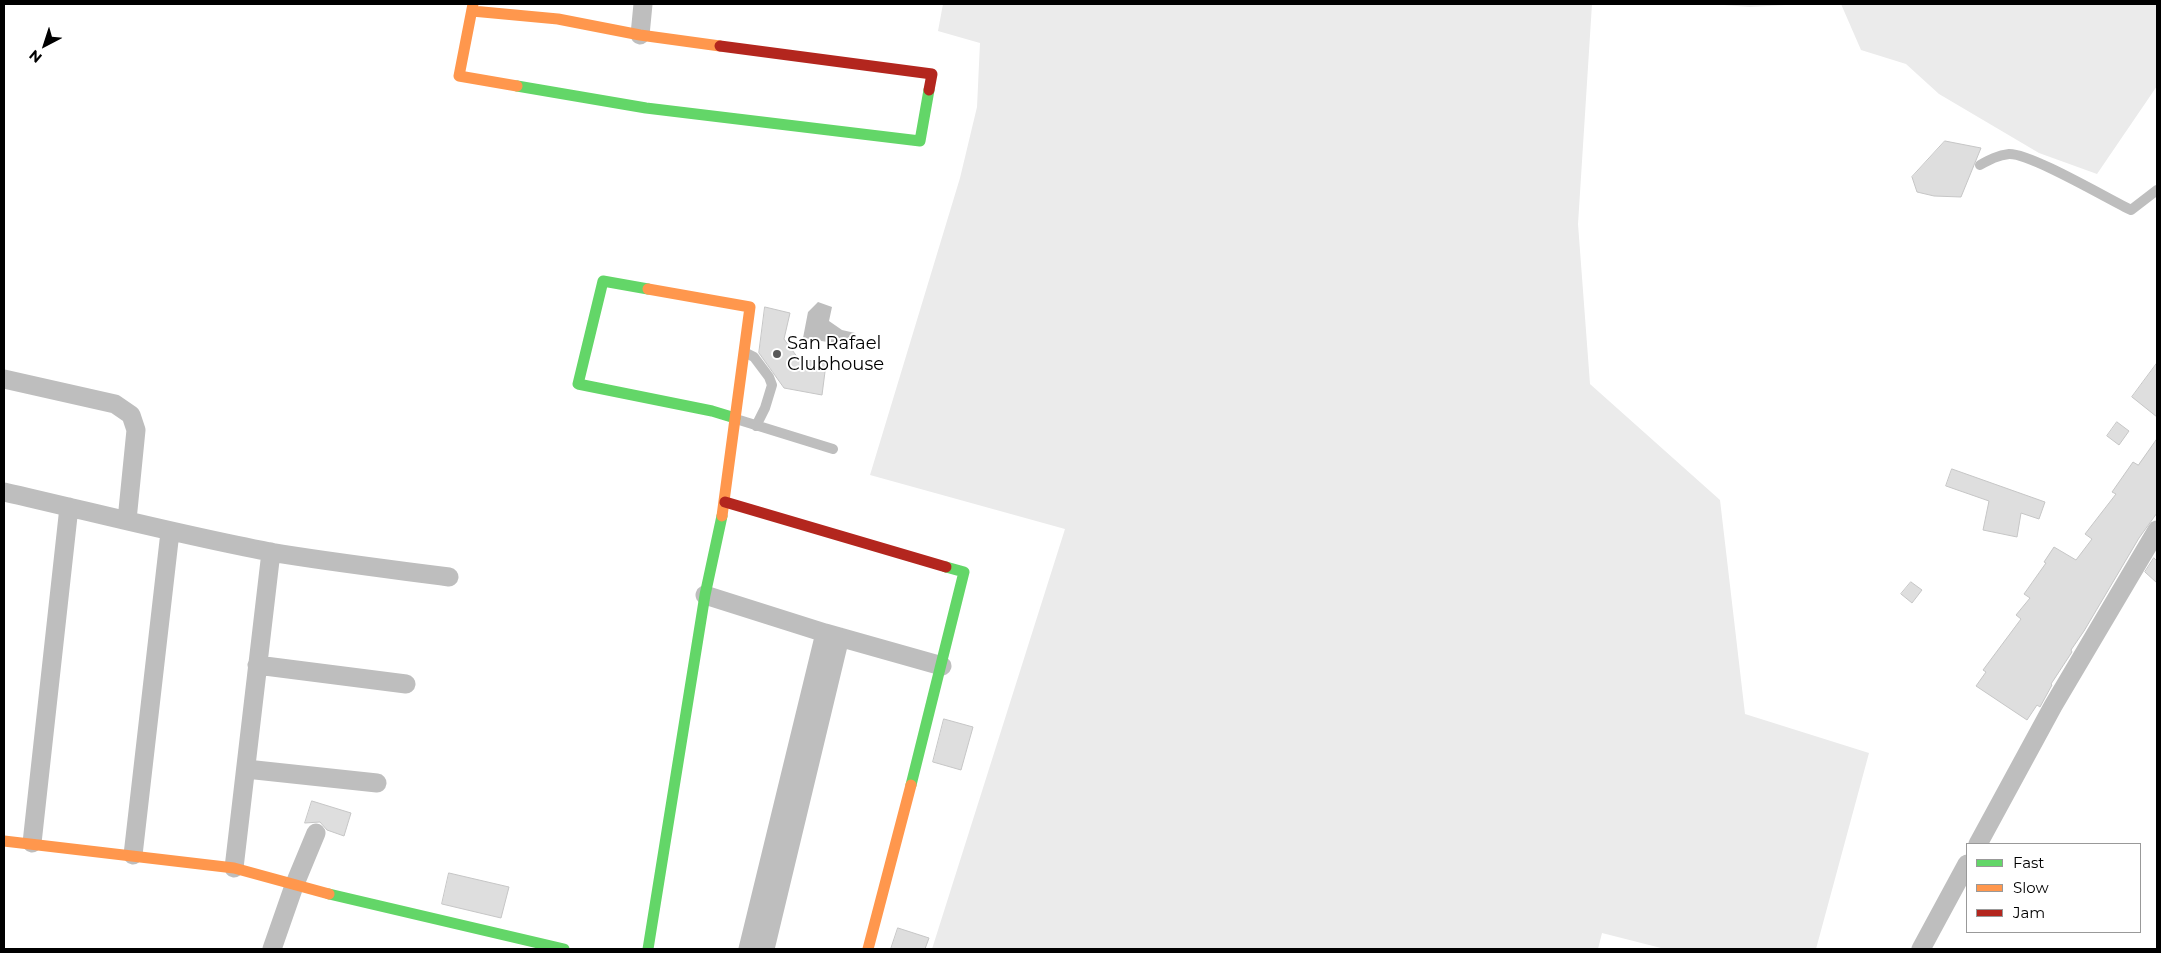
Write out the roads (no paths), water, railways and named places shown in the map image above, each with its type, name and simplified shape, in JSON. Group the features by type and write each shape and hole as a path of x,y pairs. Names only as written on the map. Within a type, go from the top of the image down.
{"street":[{"path":"640,35 643,4"},
{"path":"472,7 558,12 640,35 932,74 920,140 646,108 460,76 472,7"},
{"path":"648,949 705,595 725,502 734,418 750,307 603,281 578,384 712,411 734,418"},
{"path":"4,378 115,404 131,415 136,430 127,520"},
{"path":"4,492 127,520 170,532 271,552 449,577"},
{"path":"725,502 964,572 942,666 868,949"},
{"path":"32,842 69,507"},
{"path":"1979,843 2053,706 2157,530"},
{"path":"133,856 170,532"},
{"path":"234,868 271,552"},
{"path":"705,595 832,635 942,666"},
{"path":"748,949 832,635"},
{"path":"765,949 832,635"},
{"path":"257,665 406,684"},
{"path":"246,769 376,783"},
{"path":"272,949 294,886 316,833"},
{"path":"4,840 234,868 294,886 564,949"},
{"path":"1921,949 1966,866"}],"lane":[{"path":"1980,165 1994,157 2011,154 2035,161 2131,210 2157,190"},
{"path":"743,353 748,353 754,357 772,385 765,408 756,426"},
{"path":"734,418 833,449"}],"place":[{"name":"San Rafael Clubhouse","path":"777,354"}]}
